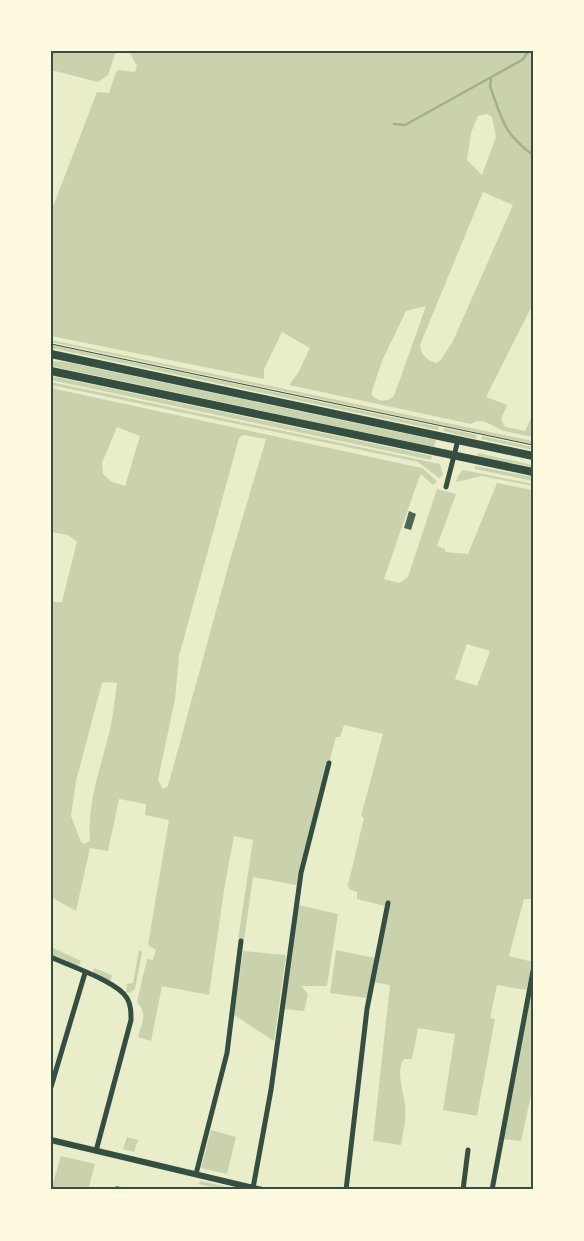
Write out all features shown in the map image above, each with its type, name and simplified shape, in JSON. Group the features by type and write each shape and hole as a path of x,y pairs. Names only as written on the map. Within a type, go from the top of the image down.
{"main road":[{"path":"51,354 533,456"},
{"path":"51,371 533,472"}],"street":[{"path":"446,487 458,440"},
{"path":"254,1188 270,1090 300,873 329,763"},
{"path":"346,1190 367,1009 388,903"},
{"path":"196,1174 227,1052 241,941"},
{"path":"51,957 112,985 126,996 131,1007 131,1020 96,1151"},
{"path":"492,1190 533,971"},
{"path":"51,1087 85,973"},
{"path":"51,1140 262,1190"},
{"path":"463,1190 468,1150"}],"path":[{"path":"51,344 533,445"}],"green space":[{"path":"51,51 116,51 108,75 98,82 51,70"},
{"path":"129,51 533,51 533,304 486,397 507,405 501,419 505,427 525,431 533,414 533,437 501,430 480,421 471,424 289,385 298,373 310,348 282,332 264,369 264,379 51,336 51,212 97,92 109,93 116,72 119,70 135,72 137,66","holes":["487,114 492,117 496,137 482,175 467,160 471,133 478,116","483,192 513,205 453,341 441,360 436,363 427,358 423,354 420,345","426,306 394,396 385,401 379,400 371,394 382,361 406,311"]},
{"path":"51,340 533,441 533,444 51,342"},
{"path":"51,345 439,427 438,430 51,348"},
{"path":"51,361 66,362 436,440 434,447 51,366"},
{"path":"51,376 432,456 431,460 51,380"},
{"path":"51,382 440,464 443,475 439,478 418,462 51,385"},
{"path":"51,388 422,468 437,481 433,485 421,474 416,486 384,579 399,583 408,577 437,489 456,494 437,546 445,549 445,552 468,554 497,483 533,490 533,899 524,899 509,956 533,962 533,965 526,990 497,985 490,1018 495,1019 477,1116 443,1110 455,1034 418,1028 412,1059 404,1059 400,1069 405,1110 401,1145 373,1141 390,985 373,982 385,906 357,899 357,892 349,889 348,885 364,818 361,816 383,734 344,725 340,737 336,737 296,885 253,877 244,940 238,940 253,840 234,836 209,995 162,986 151,1041 138,1037 143,1015 137,1002 147,959 153,960 156,950 148,945 169,820 145,815 146,804 119,799 108,851 90,848 76,911 51,897 51,602 62,602 77,542 68,535 51,532","holes":["117,427 140,436 125,486 112,482 103,474 102,463","243,435 266,439 230,560 168,786 163,789 158,780 175,699 179,656 239,438","467,644 490,651 477,686 455,679","102,683 117,683 110,730 93,798 90,840 85,844 81,842 71,816 76,781"]},
{"path":"444,428 477,435 476,439 443,431"},
{"path":"482,436 533,447 533,450 481,439"},
{"path":"478,453 533,465 533,467 477,456"},
{"path":"475,466 533,477 533,481 475,469"},
{"path":"463,470 533,484 533,486 482,476 456,482"},
{"path":"298,905 338,914 327,986 301,986 308,994 304,1011 283,1009"},
{"path":"51,947 81,961 78,967 51,954"},
{"path":"139,950 142,952 135,989 130,993 126,992 127,984 133,983"},
{"path":"336,950 375,958 367,998 330,993"},
{"path":"243,951 286,955 274,1041 234,1015"},
{"path":"94,968 112,975 110,982 93,974"},
{"path":"533,979 533,1086 521,1141 502,1139"},
{"path":"211,1130 236,1137 227,1174 201,1168"},
{"path":"127,1137 138,1140 134,1152 123,1149"},
{"path":"61,1156 95,1164 88,1190 51,1190"},
{"path":"201,1181 241,1190 224,1190 198,1184"}],"building":[{"path":"409,511 416,514 411,530 404,528"},
{"path":"116,1186 129,1189 129,1190 115,1190"}],"waterway":[{"path":"394,124 405,125 522,60 529,51"},
{"path":"491,79 490,86 505,125 515,140 533,155"}]}
